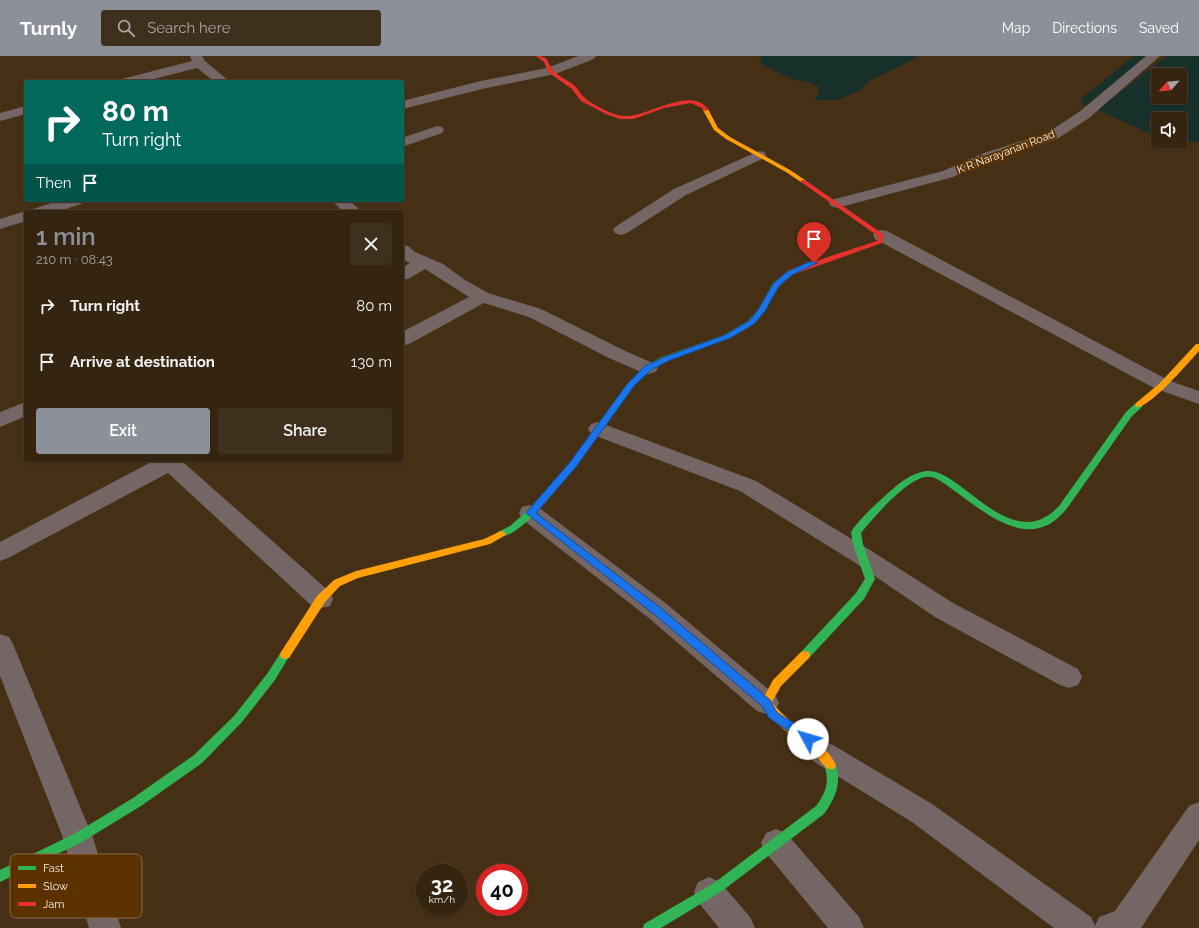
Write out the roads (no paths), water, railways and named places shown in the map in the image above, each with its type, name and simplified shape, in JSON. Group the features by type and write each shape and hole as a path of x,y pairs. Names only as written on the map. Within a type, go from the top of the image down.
{"street":[{"path":"539,56 546,61 550,71 574,88 583,100 608,113 622,118 634,117 663,107 692,101 704,108 716,129 728,138 788,171 881,235 1163,385 1199,398"},
{"path":"404,105 481,85 550,71 590,56"},
{"name":"K R Narayanan Road","path":"837,204 948,174 989,156 1052,136 1084,115 1154,56"},
{"path":"133,80 199,58 221,80"},
{"path":"0,117 24,111"},
{"path":"404,142 437,130"},
{"path":"621,230 680,192 759,155"},
{"path":"46,210 72,202"},
{"path":"342,202 352,210"},
{"path":"0,224 24,217"},
{"path":"45,854 78,838 137,802 198,759 238,719 270,677 321,599 337,583 356,575 487,542 513,528 530,513 573,465 631,385 648,368 665,359 728,337 751,322 761,311 776,284 789,273 825,259 872,246 880,242 881,235"},
{"path":"404,252 409,256 437,268 459,284 482,297 535,313 616,354 648,368"},
{"path":"404,274 424,262"},
{"path":"404,339 482,297"},
{"path":"766,703 769,693 787,671 812,649 860,596 870,579 867,565 857,544 856,532 880,507 915,477 926,474 937,476 983,507 1012,524 1021,528 1033,527 1057,515 1129,414 1163,385 1199,346"},
{"path":"0,420 24,409"},
{"path":"598,429 748,486 862,556 944,610 1068,678"},
{"path":"0,552 168,462"},
{"path":"171,462 321,599"},
{"path":"530,513 659,612 766,703 773,715 790,725 823,753 922,813 1080,928"},
{"path":"0,644 78,838 83,854"},
{"path":"649,928 710,892 820,810 828,800 833,788 832,773 823,753"},
{"path":"1110,928 1125,924 1199,815"},
{"path":"776,843 848,928"},
{"path":"0,876 10,871"},
{"path":"710,892 739,928"},
{"path":"102,918 105,928"}],"water":[{"path":"762,56 918,56 869,81 859,91 837,100 814,100 818,95 819,87 809,82 791,79 763,65 759,61"},
{"path":"1167,56 1199,56 1199,142 1187,141 1187,112 1151,112 1151,134 1097,110 1151,68 1151,104 1187,104 1187,68 1151,68"}],"waterway":[{"path":"1090,101 1146,56"}]}
